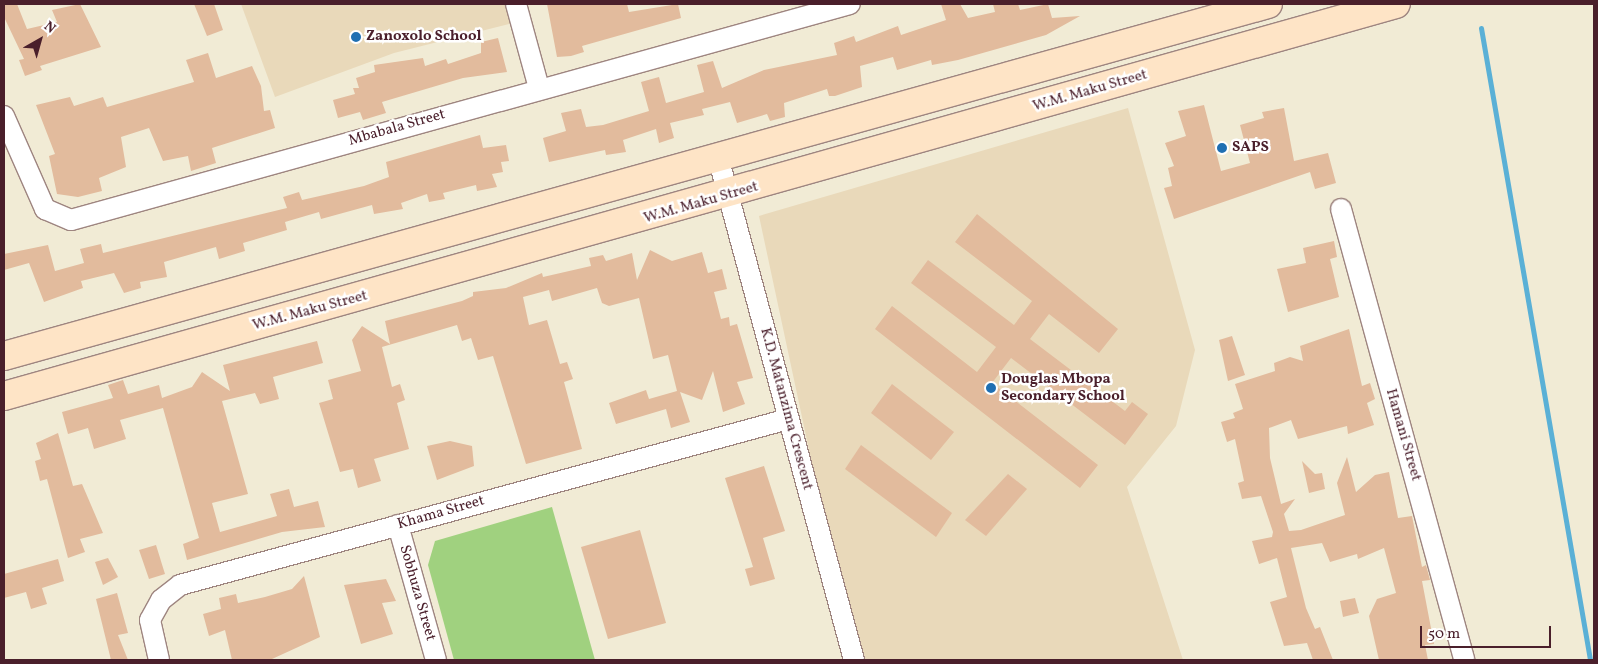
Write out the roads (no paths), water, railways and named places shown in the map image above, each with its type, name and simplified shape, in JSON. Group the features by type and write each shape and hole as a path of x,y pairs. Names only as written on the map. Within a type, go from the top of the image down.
{"street":[{"path":"516,4 539,88"},
{"name":"Mbabala Street","path":"4,116 45,209 71,220 539,88 850,4"},
{"path":"4,356 1268,4"},
{"name":"W.M. Maku Street","path":"4,396 728,195 1396,4"},
{"name":"K.D. Matanzima Crescent","path":"718,157 854,660"},
{"name":"Hamani Street","path":"1341,209 1464,660"},
{"name":"Khama Street","path":"159,660 150,620 169,591 199,578 788,419"},
{"name":"Sobhuza Street","path":"398,525 436,660"}],"waterway":[{"path":"1481,28 1590,660"}],"place":[{"name":"Zanoxolo School","path":"356,37"},
{"name":"SAPS","path":"1222,148"},
{"name":"Douglas Mbopa Secondary School","path":"991,388"}]}
